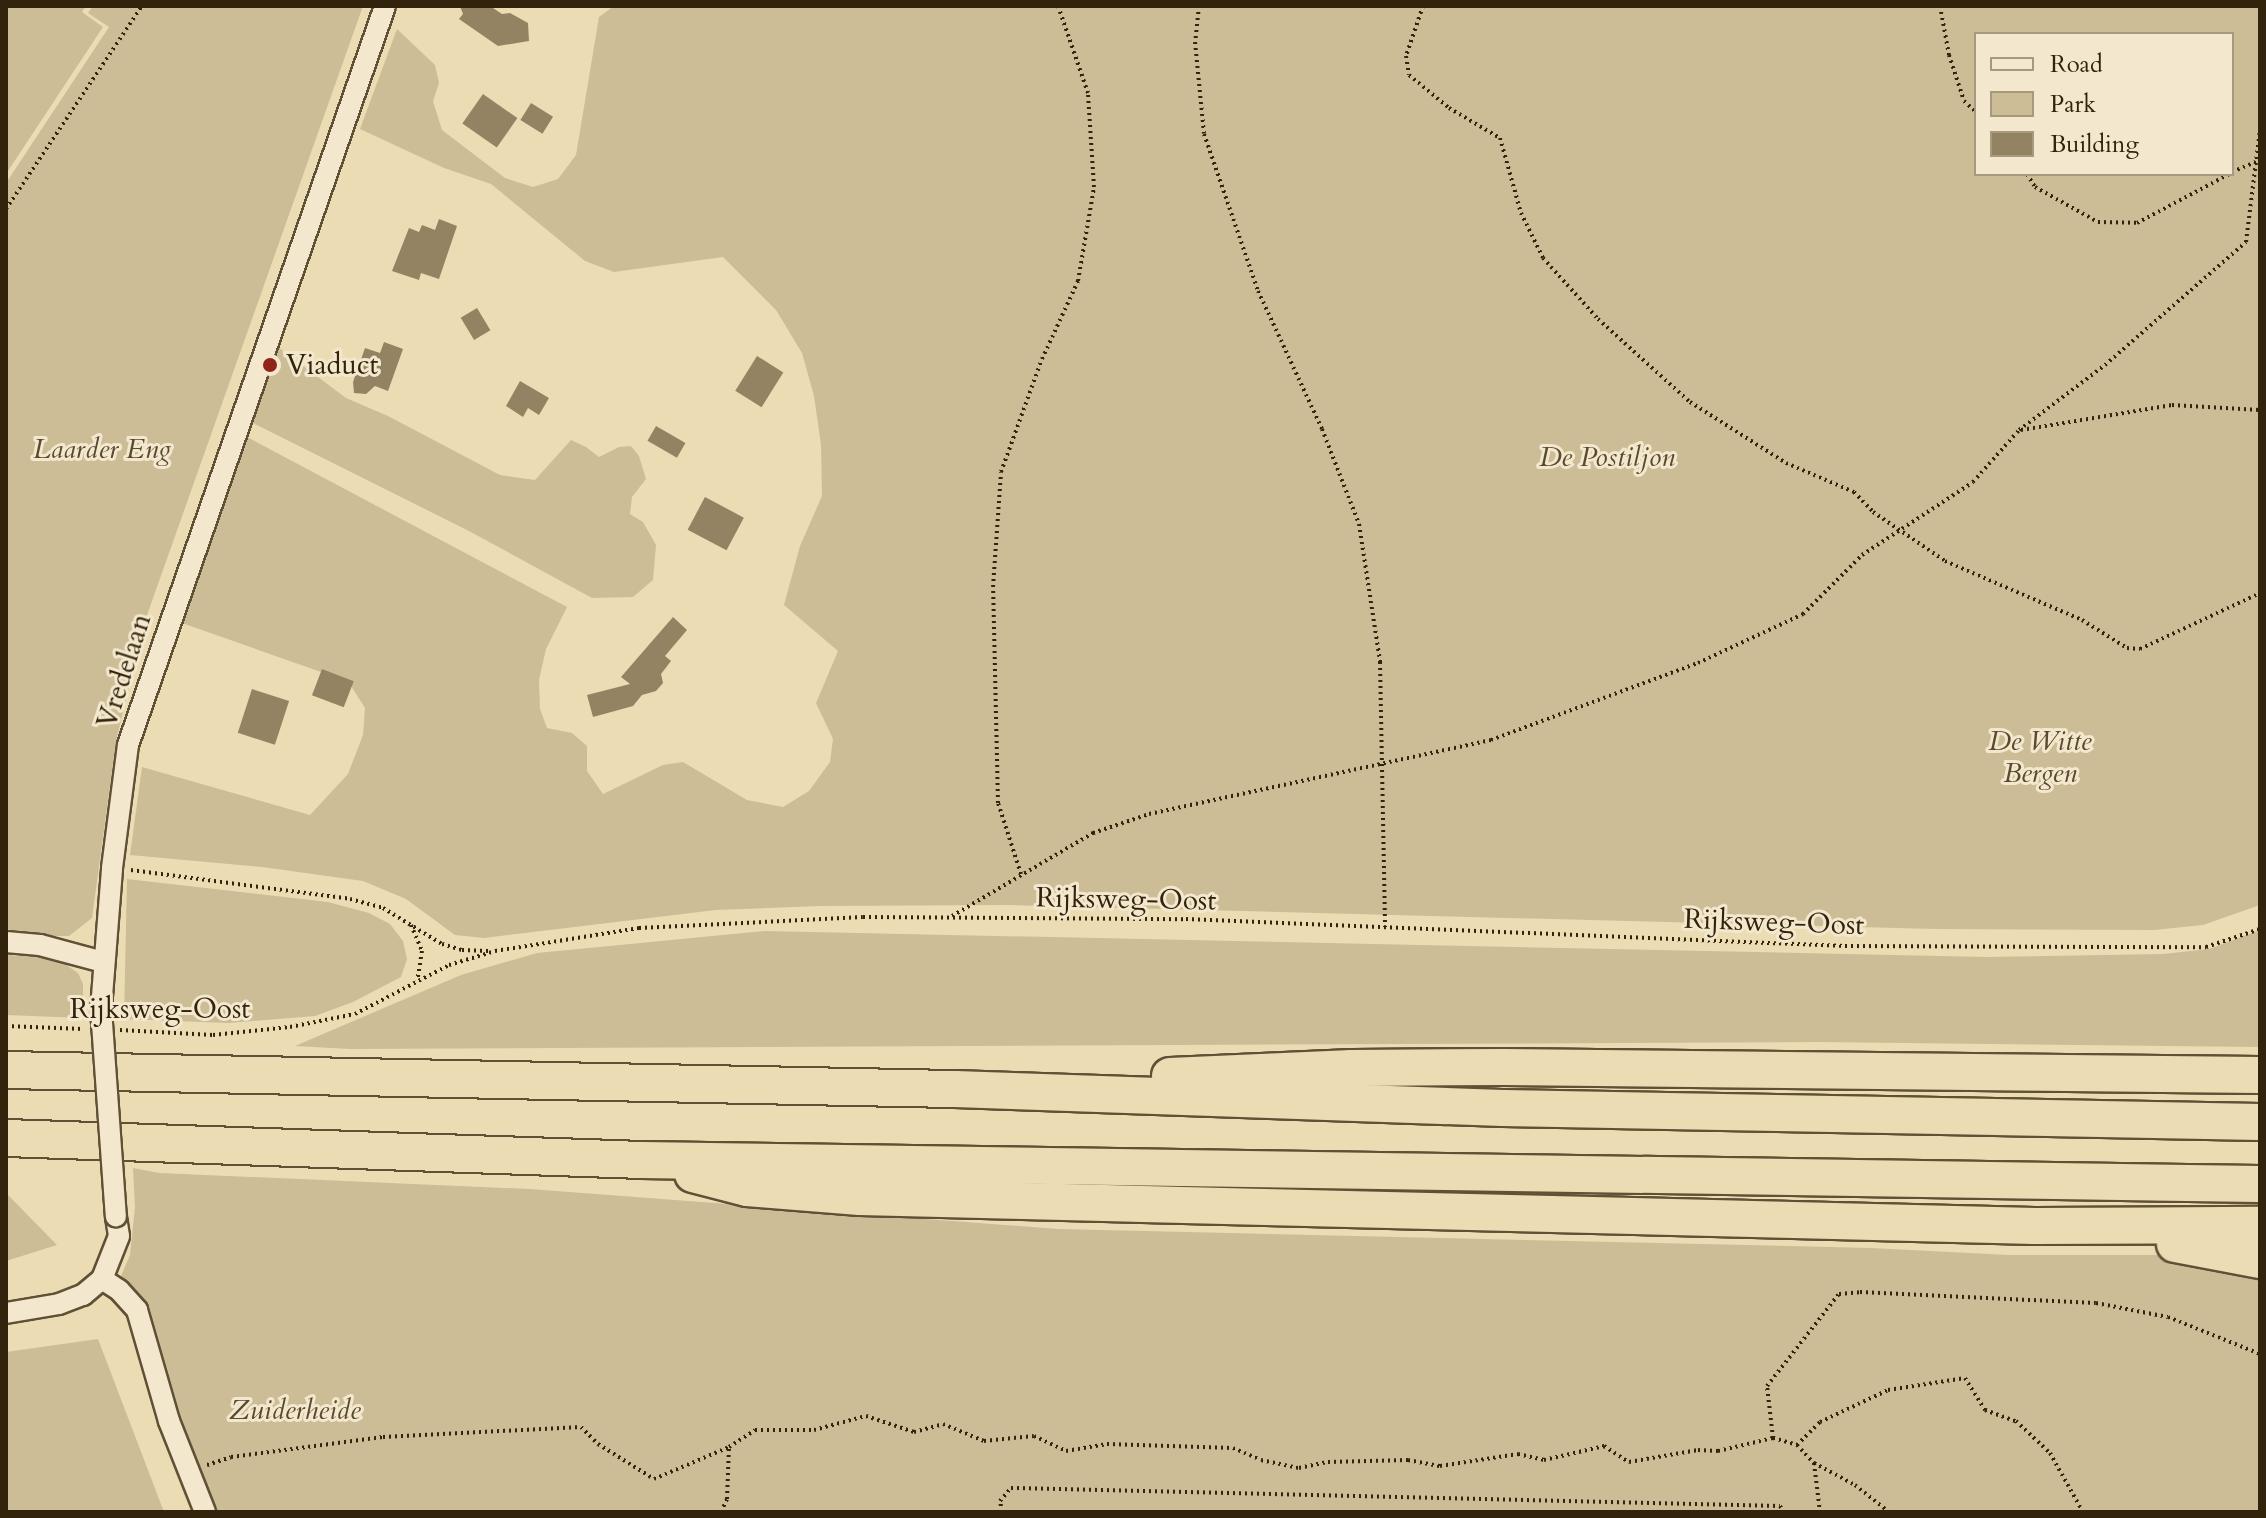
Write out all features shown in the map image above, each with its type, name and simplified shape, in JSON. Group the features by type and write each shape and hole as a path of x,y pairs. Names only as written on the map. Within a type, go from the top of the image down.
{"highway":[{"path":"2207,1075 2260,1066"},
{"path":"955,1089 1368,1068 2260,1075"},
{"path":"6,1070 955,1089 1503,1108 2260,1122"},
{"path":"6,1138 641,1160 2260,1184"},
{"path":"641,1160 747,1188 860,1197 2035,1226 2260,1225"},
{"path":"2035,1226 2085,1237 2200,1246 2260,1260"}],"street":[{"name":"Vredelaan","path":"102,1279 119,1236 101,1009 112,868 128,745 385,6"},
{"path":"6,942 40,945 103,962"},
{"path":"6,1313 59,1304 83,1295 102,1279 128,1298 137,1310 169,1421 205,1512"}],"path":[{"path":"6,209 142,6"},
{"path":"1021,875 998,803 993,587 1001,472 1042,359 1078,281 1094,187 1088,93 1058,6"},
{"path":"1199,6 1195,42 1204,134 1258,291 1322,429 1359,524 1380,662 1385,927"},
{"path":"1423,6 1406,56 1409,75 1449,108 1500,138 1521,213 1543,258 1598,319 1690,402 1786,463 1854,492 1900,532 1945,561 2082,620 2127,648 2140,649 2260,593"},
{"path":"1940,6 1949,55 1964,101 1974,110"},
{"path":"950,917 1093,833 1149,814 1491,740 1712,657 1803,614 1862,555 1973,482 2019,430 2105,365 2246,242 2260,129"},
{"path":"2234,171 2258,160"},
{"path":"2028,176 2035,187 2098,222 2137,223 2224,176"},
{"path":"2019,430 2172,405 2260,410"},
{"path":"112,868 350,899 383,908 442,944 462,950 495,951"},
{"name":"Rijksweg-Oost","path":"119,1030 213,1035 290,1027 355,1014 449,965 495,951 639,928 863,917 1186,919 1845,946 2206,947 2260,929"},
{"path":"410,924 422,951 422,967 416,983"},
{"name":"Rijksweg-Oost","path":"6,1026 87,1029"},
{"path":"1773,1438 1767,1386 1839,1294 1947,1294 2096,1303 2168,1317 2260,1354"},
{"path":"1797,1445 1820,1422 1888,1390 1965,1378 1985,1410 2016,1421 2050,1453 2083,1512"},
{"path":"189,1471 231,1457 383,1437 581,1427 598,1444 654,1479 729,1447 755,1430 814,1430 866,1416 914,1432 943,1424 984,1441 1034,1436 1066,1451 1107,1444 1233,1448 1261,1460 1299,1468 1328,1462 1408,1460 1440,1466 1518,1454 1544,1460 1604,1446 1629,1462 1698,1450 1718,1451 1773,1438 1797,1445 1814,1463 1855,1485 1889,1512"},
{"path":"721,1512 727,1499 729,1447"},
{"path":"1814,1463 1820,1512"},
{"path":"1002,1512 1000,1501 1011,1488 1780,1506 1784,1512"}],"green space":[{"path":"6,6 86,6 82,12 103,27 6,174"},
{"name":"Laarder Eng","path":"93,6 363,6 146,618 116,741 92,918 69,936 45,936 6,929 6,183 109,27 88,13"},
{"name":"De Postiljon","path":"614,6 2260,6 2260,905 2203,925 2154,930 1936,929 1008,905 819,906 716,910 484,938 455,935 406,899 363,881 262,867 130,855 142,767 310,815 348,774 363,735 365,708 351,686 341,679 179,622 245,436 567,607 546,649 539,680 540,709 547,728 572,733 587,746 587,771 603,794 663,765 683,762 747,800 783,807 809,791 830,762 833,739 816,703 838,651 784,605 800,546 822,496 821,445 814,396 802,353 776,310 723,257 614,272 585,261 491,184 444,168 360,129 397,29 435,65 439,83 433,101 442,130 505,178 533,187 558,179 576,155 599,17"},
{"path":"278,347 346,398 388,416 500,475 535,480 571,440 599,457 619,447 631,446 639,456 646,479 632,497 630,514 643,522 656,545 653,580 633,597 592,598 469,531 251,422"},
{"path":"127,879 328,902 369,913 390,924 403,941 407,959 401,977 353,1002 315,1016 228,1023 124,1019"},
{"path":"2260,930 2260,1047 1819,1042 350,1049 295,1046 461,975 537,953 765,931 1986,957 2163,954 2209,949"},
{"path":"6,955 44,957 65,964 78,973 83,984 83,1018 6,1015"},
{"name":"Zuiderheide","path":"133,1168 159,1173 530,1189 1059,1229 1871,1248 2009,1255 2163,1255 2260,1273 2260,1512 210,1512 135,1291 121,1276 130,1255 135,1207"},
{"path":"7,1194 57,1245 6,1261"},
{"path":"98,1339 164,1512 6,1512 6,1352"}],"building":[{"path":"460,6 490,6 502,14 510,13 528,23 529,41 498,46 459,19 463,14"},
{"path":"483,94 517,118 497,148 462,123"},
{"path":"531,103 553,117 542,134 520,120"},
{"path":"439,219 457,226 439,279 421,273 419,280 392,271 409,228 419,232 422,225 435,230"},
{"path":"477,308 490,330 474,340 461,318"},
{"path":"384,342 403,349 388,391 375,386 366,394 354,393 353,382 365,348 380,353"},
{"path":"757,356 783,372 762,407 735,391"},
{"path":"520,381 549,398 539,415 528,408 523,417 506,406"},
{"path":"656,426 685,443 677,458 648,441"},
{"path":"705,497 744,518 726,550 688,530"},
{"path":"673,617 687,630 665,656 671,661 661,674 663,683 656,691 642,695 633,706 593,717 587,695 630,684 621,677"},
{"path":"322,669 354,681 344,707 312,695"},
{"path":"252,689 289,701 275,745 238,733"}],"place":[{"name":"Viaduct","path":"270,365"}],"park label":[{"name":"De Witte Bergen","path":"2040,757"}]}
